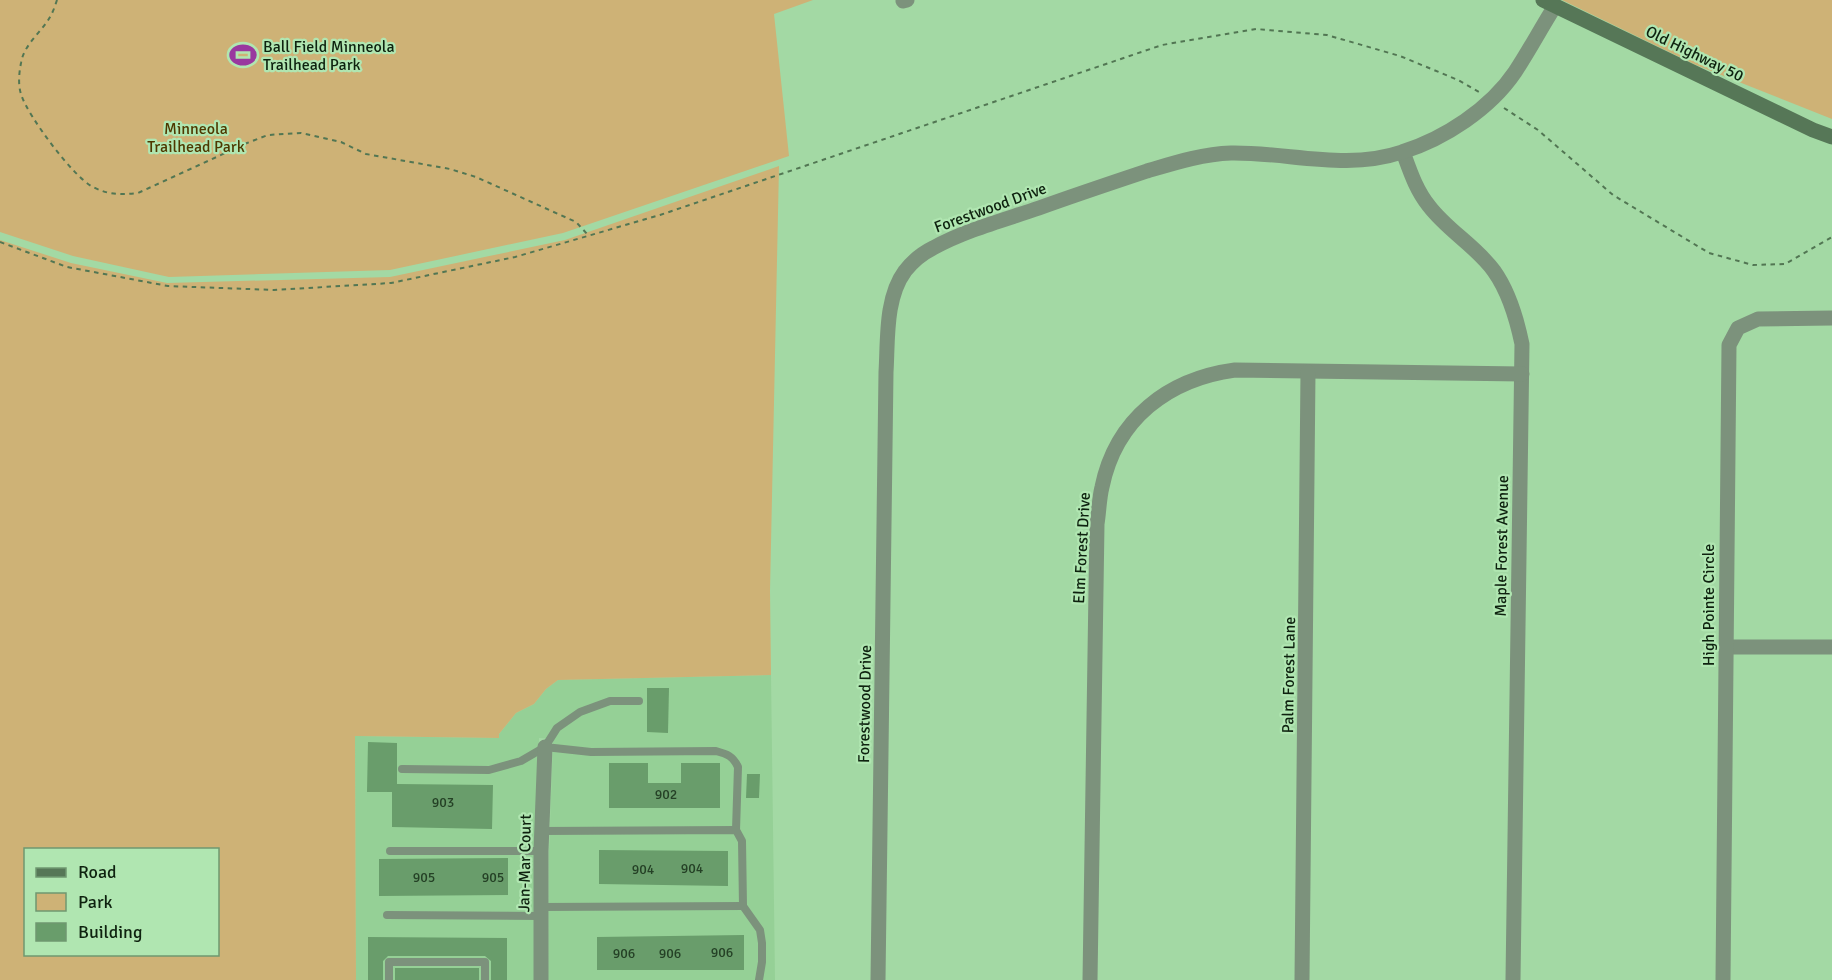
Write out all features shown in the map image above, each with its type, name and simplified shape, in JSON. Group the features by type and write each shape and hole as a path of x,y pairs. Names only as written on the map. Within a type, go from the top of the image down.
{"main road":[{"name":"Old Highway 50","path":"1549,3 1813,130 1832,137"}],"street":[{"name":"Forestwood Drive","path":"878,980 886,372 889,321 893,299 898,282 905,270 933,248 962,235 1120,180 1204,156 1229,153 1321,160 1356,160 1380,158 1403,152 1448,131 1491,99 1514,73 1549,3"},
{"name":"Maple Forest Avenue","path":"1403,152 1421,195 1430,208 1478,251 1495,272 1505,291 1522,344 1513,980"},
{"name":"High Pointe Circle","path":"1723,980 1729,345 1738,328 1758,319 1832,318"},
{"name":"Elm Forest Drive","path":"1090,980 1097,524 1102,487 1110,462 1120,440 1132,423 1170,390 1214,373 1234,370 1522,374"},
{"name":"Palm Forest Lane","path":"1302,980 1308,372"},
{"path":"1726,647 1832,647"},
{"name":"Jan-Mar Court","path":"541,980 541,851 545,747"}],"lane":[{"path":"402,769 489,770 521,761 545,747 557,728 580,712 610,701 639,701"},
{"path":"545,747 591,752 716,751 728,754 735,760 738,767 736,830 742,841 743,906 757,924 761,937 762,962 759,980"},
{"path":"542,831 736,830"},
{"path":"390,851 541,851"},
{"path":"387,915 743,906"},
{"path":"389,980 389,962 484,962 484,980"}],"path":[{"path":"57,0 51,16 29,43 21,59 20,92 36,125 91,187 121,195 138,193 268,135 301,133 341,142 366,154 476,177 576,222 589,236"},
{"path":"0,242 67,267 168,286 274,291 391,283 515,257 660,215 1162,45 1256,29 1327,35 1400,56 1458,80 1538,130 1613,195 1708,253 1753,265 1785,264 1832,237"}],"shaded area":[{"path":"771,675 775,980 548,980 553,739 539,738 534,980 356,980 355,736 498,738 516,713 534,704 546,689 558,680"}],"green space":[{"name":"Minneola Trailhead Park","path":"0,0 813,0 774,14 789,156 563,233 390,270 169,277 73,256 0,232"},
{"path":"1562,0 1832,0 1832,119 1696,65"},
{"path":"779,166 770,591 771,675 558,680 546,689 534,704 516,713 499,734 499,738 355,736 356,980 0,980 0,240 71,263 167,283 390,277 565,240"}],"building":[{"path":"647,688 669,688 668,733 647,732"},
{"path":"368,742 397,743 397,784 493,785 492,829 392,827 392,792 367,792"},
{"path":"609,763 648,763 648,783 681,783 681,763 720,763 720,808 609,808"},
{"path":"747,774 760,774 759,798 746,798"},
{"path":"599,850 728,851 728,886 599,884"},
{"path":"508,858 508,895 379,896 379,859"},
{"path":"744,935 744,970 597,970 597,937"},
{"path":"368,937 507,938 507,980 491,980 491,961 485,956 388,956 383,961 383,980 368,980"},
{"path":"395,968 479,968 479,980 395,980"}],"place":[{"name":"Ball Field Minneola Trailhead Park","path":"243,55"}]}
